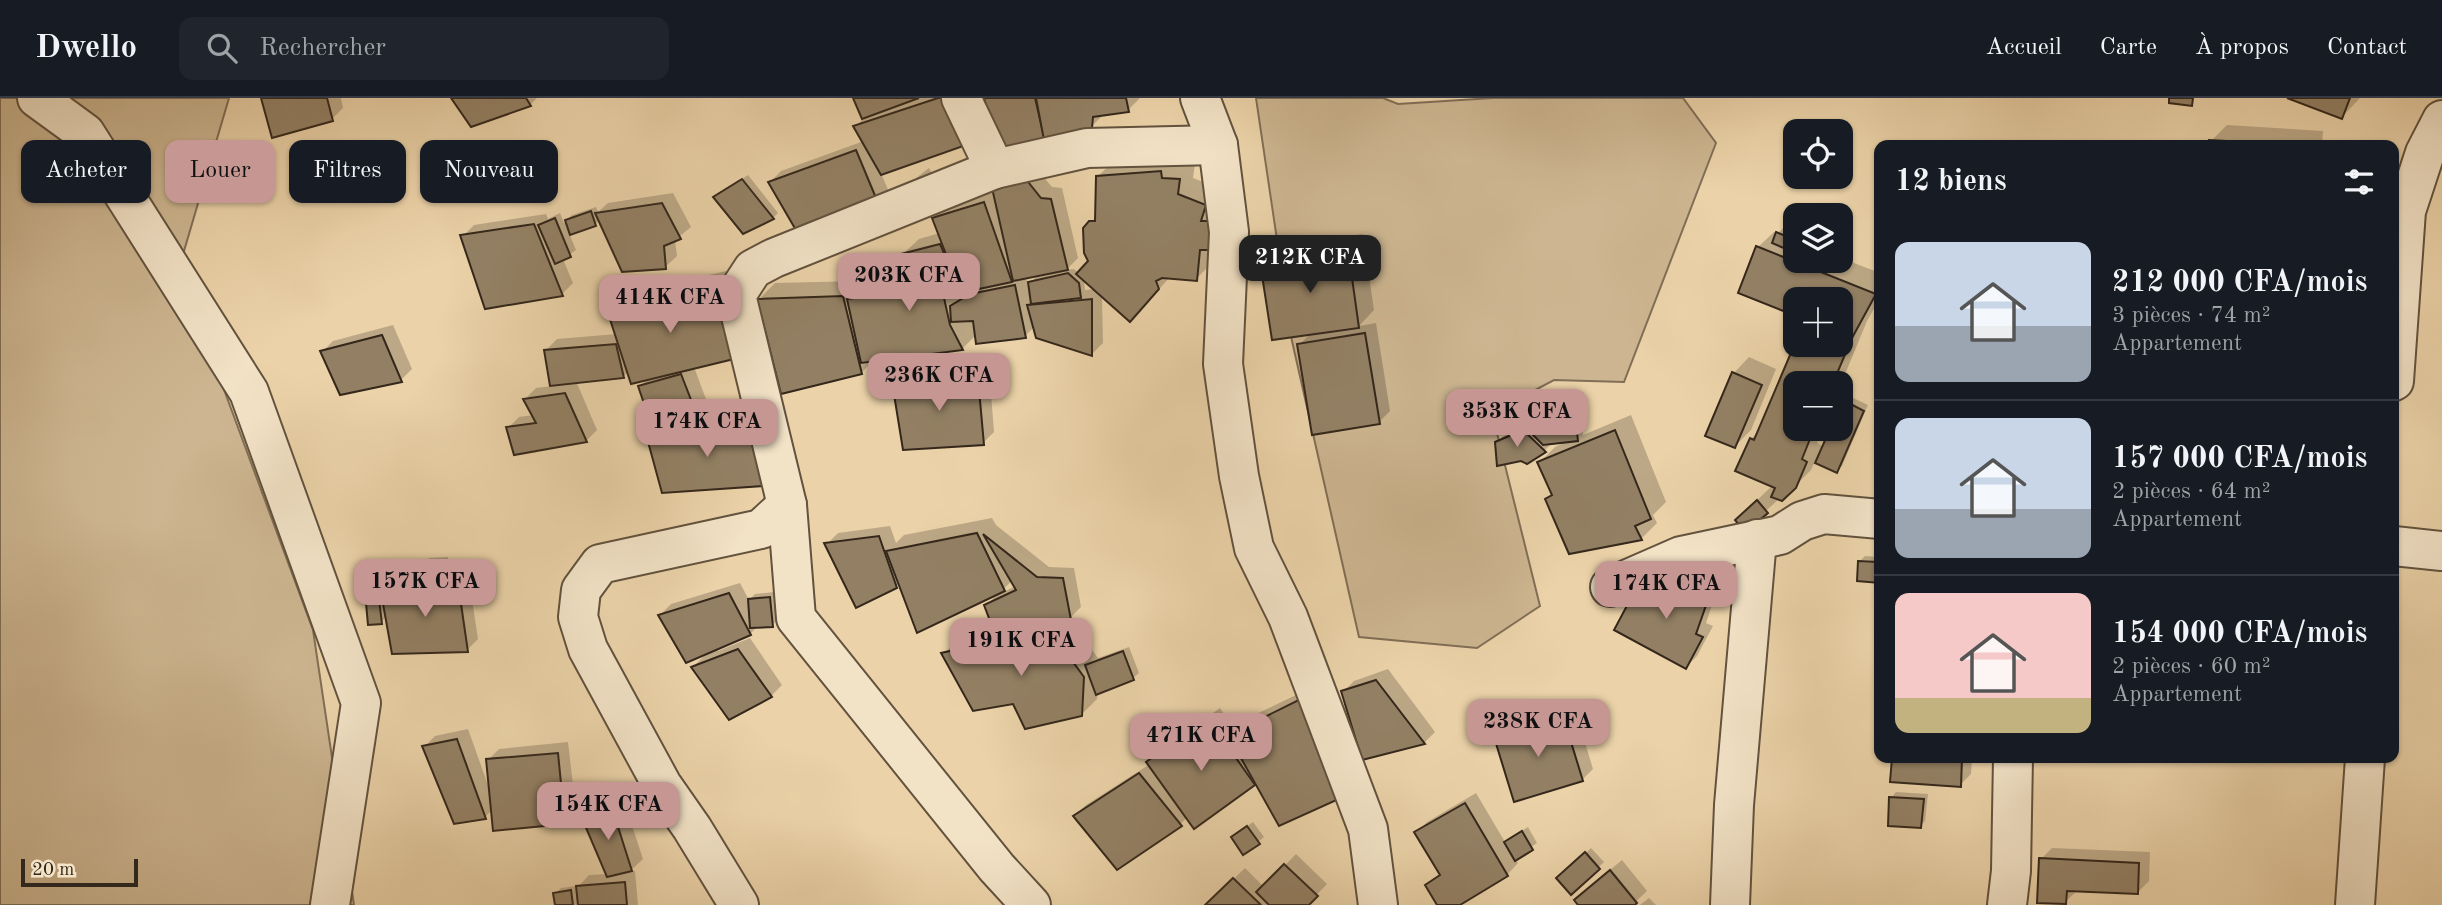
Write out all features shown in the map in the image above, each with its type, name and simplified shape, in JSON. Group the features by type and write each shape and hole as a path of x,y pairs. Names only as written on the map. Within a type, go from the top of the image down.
{"street":[{"path":"37,98 85,133 242,380 254,405 361,703 330,905"},
{"path":"961,98 995,169"},
{"path":"1200,98 1218,145 1229,232 1223,364 1241,488 1254,548 1288,617 1368,829 1378,905"},
{"path":"2399,310 2406,211 2425,153 2442,120"},
{"path":"1031,905 997,868 796,618 787,505 736,295 753,269 774,258 995,169 1087,148 1218,145"},
{"path":"739,905 662,785 588,649 578,617 582,590 600,564 761,529 787,505"},
{"path":"1610,587 1681,556 1780,535 1802,521 1824,514 1874,518"},
{"path":"1730,905 1734,805 1757,540"},
{"path":"2399,547 2442,551"},
{"path":"2007,905 2011,871 2013,763"},
{"path":"2355,905 2365,763"}],"shaded area":[{"path":"0,98 229,98 217,140 165,140 165,203 198,203 179,268 313,630 354,905 0,905"},
{"path":"1256,98 1383,98 1398,104 1493,98 1683,98 1716,143 1624,382 1554,380 1492,413 1540,606 1477,648 1359,637 1292,341"}],"building":[{"path":"261,98 327,98 333,121 272,138"},
{"path":"451,98 526,98 531,106 471,127"},
{"path":"853,98 919,98 862,119"},
{"path":"938,98 946,98 969,144 881,175 853,126"},
{"path":"984,98 1035,98 1046,145 1000,158"},
{"path":"1036,98 1126,98 1129,112 1093,117 1092,128 1044,140"},
{"path":"2169,98 2193,98 2192,106 2169,103"},
{"path":"2287,98 2350,98 2342,119"},
{"path":"856,150 881,210 800,237 768,182"},
{"path":"1161,171 1162,178 1180,179 1178,194 1206,205 1201,221 1215,221 1217,250 1200,250 1197,281 1162,278 1156,281 1159,289 1130,322 1076,274 1088,261 1084,253 1083,228 1089,221 1095,221 1096,176"},
{"path":"1025,178 1041,198 1051,199 1068,270 1013,281 990,179"},
{"path":"742,179 774,219 743,234 713,197"},
{"path":"984,202 1012,282 974,290 964,265 947,257 932,218"},
{"path":"662,203 681,239 664,246 666,269 622,272 595,213"},
{"path":"591,211 596,226 570,235 565,220"},
{"path":"555,218 571,257 555,264 538,225"},
{"path":"534,224 563,296 485,309 460,235"},
{"path":"1776,232 1783,235 1783,248 1772,243"},
{"path":"940,244 961,292 944,298 950,325 963,350 861,363 847,299 915,290 901,254"},
{"path":"1756,246 1783,257 1783,273 1824,273 1874,293 1853,336 1853,287 1783,287 1783,311 1738,293"},
{"path":"1348,249 1359,328 1272,340 1260,262"},
{"path":"1068,273 1079,283 1081,298 1031,304 1028,282"},
{"path":"657,280 659,296 622,303 619,287"},
{"path":"1015,285 1026,338 976,344 973,321 951,322 950,306 970,294"},
{"path":"710,286 734,359 631,384 607,310"},
{"path":"843,296 862,374 781,394 757,299"},
{"path":"1092,299 1092,356 1036,338 1027,305"},
{"path":"1365,333 1380,424 1312,435 1297,344"},
{"path":"382,335 402,382 340,395 320,351"},
{"path":"616,344 624,378 550,386 544,350"},
{"path":"1789,357 1844,357 1838,371 1783,371"},
{"path":"1732,372 1762,385 1735,448 1705,436"},
{"path":"1783,372 1783,441 1809,441 1802,459 1807,462 1796,488 1782,501 1771,497 1775,488 1735,471 1750,438 1754,440"},
{"path":"681,374 700,423 654,433 638,386"},
{"path":"978,378 984,445 903,450 892,382"},
{"path":"565,393 587,442 514,455 506,427 536,423 523,399"},
{"path":"1853,405 1864,411 1853,436"},
{"path":"1574,407 1578,441 1543,445 1532,434"},
{"path":"749,415 763,486 662,493 647,438 734,427 738,416"},
{"path":"1523,430 1546,452 1527,464 1521,461 1497,466 1495,442"},
{"path":"1615,430 1651,519 1635,526 1642,540 1569,554 1545,499 1552,495 1537,462"},
{"path":"1825,441 1851,441 1837,473 1815,463"},
{"path":"1757,500 1768,513 1745,532 1735,520"},
{"path":"977,533 1005,591 917,633 886,551"},
{"path":"983,534 1037,577 1063,578 1071,620 995,634 984,605 1016,590"},
{"path":"879,536 897,588 856,608 824,543"},
{"path":"443,561 444,580 423,581 422,562"},
{"path":"1858,561 1874,562 1874,582 1857,581"},
{"path":"1731,563 1733,588 1717,589 1715,564"},
{"path":"1654,578 1710,594 1696,634 1703,637 1686,669 1614,630 1631,598 1642,604"},
{"path":"458,583 468,652 392,654 380,587"},
{"path":"378,591 382,624 368,625 365,592"},
{"path":"729,593 751,635 686,663 658,615"},
{"path":"770,597 773,627 750,628 748,599"},
{"path":"1049,629 1084,677 1082,716 1025,729 1013,704 973,711 941,653"},
{"path":"738,649 772,697 729,720 691,667"},
{"path":"1123,651 1134,680 1096,695 1085,665"},
{"path":"1376,680 1425,744 1362,760 1341,691"},
{"path":"1309,695 1341,798 1279,826 1228,735"},
{"path":"1563,716 1583,781 1514,802 1494,737"},
{"path":"1208,718 1255,785 1194,829 1146,762"},
{"path":"457,739 486,819 454,824 422,746"},
{"path":"558,753 565,824 493,831 486,759"},
{"path":"1892,763 1962,763 1961,787 1890,782"},
{"path":"1139,773 1182,826 1117,870 1073,816"},
{"path":"1889,797 1924,799 1921,828 1888,826"},
{"path":"1465,803 1508,876 1460,905 1437,905 1425,885 1440,875 1414,832"},
{"path":"612,808 632,871 607,877 581,816"},
{"path":"1247,826 1260,844 1243,855 1231,837"},
{"path":"1522,831 1533,850 1515,861 1504,842"},
{"path":"1585,852 1600,869 1571,895 1556,878"},
{"path":"2039,858 2139,863 2138,894 2067,891 2066,904 2037,903"},
{"path":"1284,864 1318,896 1309,905 1269,905 1256,892"},
{"path":"1610,870 1637,903 1578,905 1574,900"},
{"path":"1233,878 1261,905 1205,905"},
{"path":"625,882 627,905 578,905 576,886"},
{"path":"571,890 573,905 555,905 553,893"}]}
